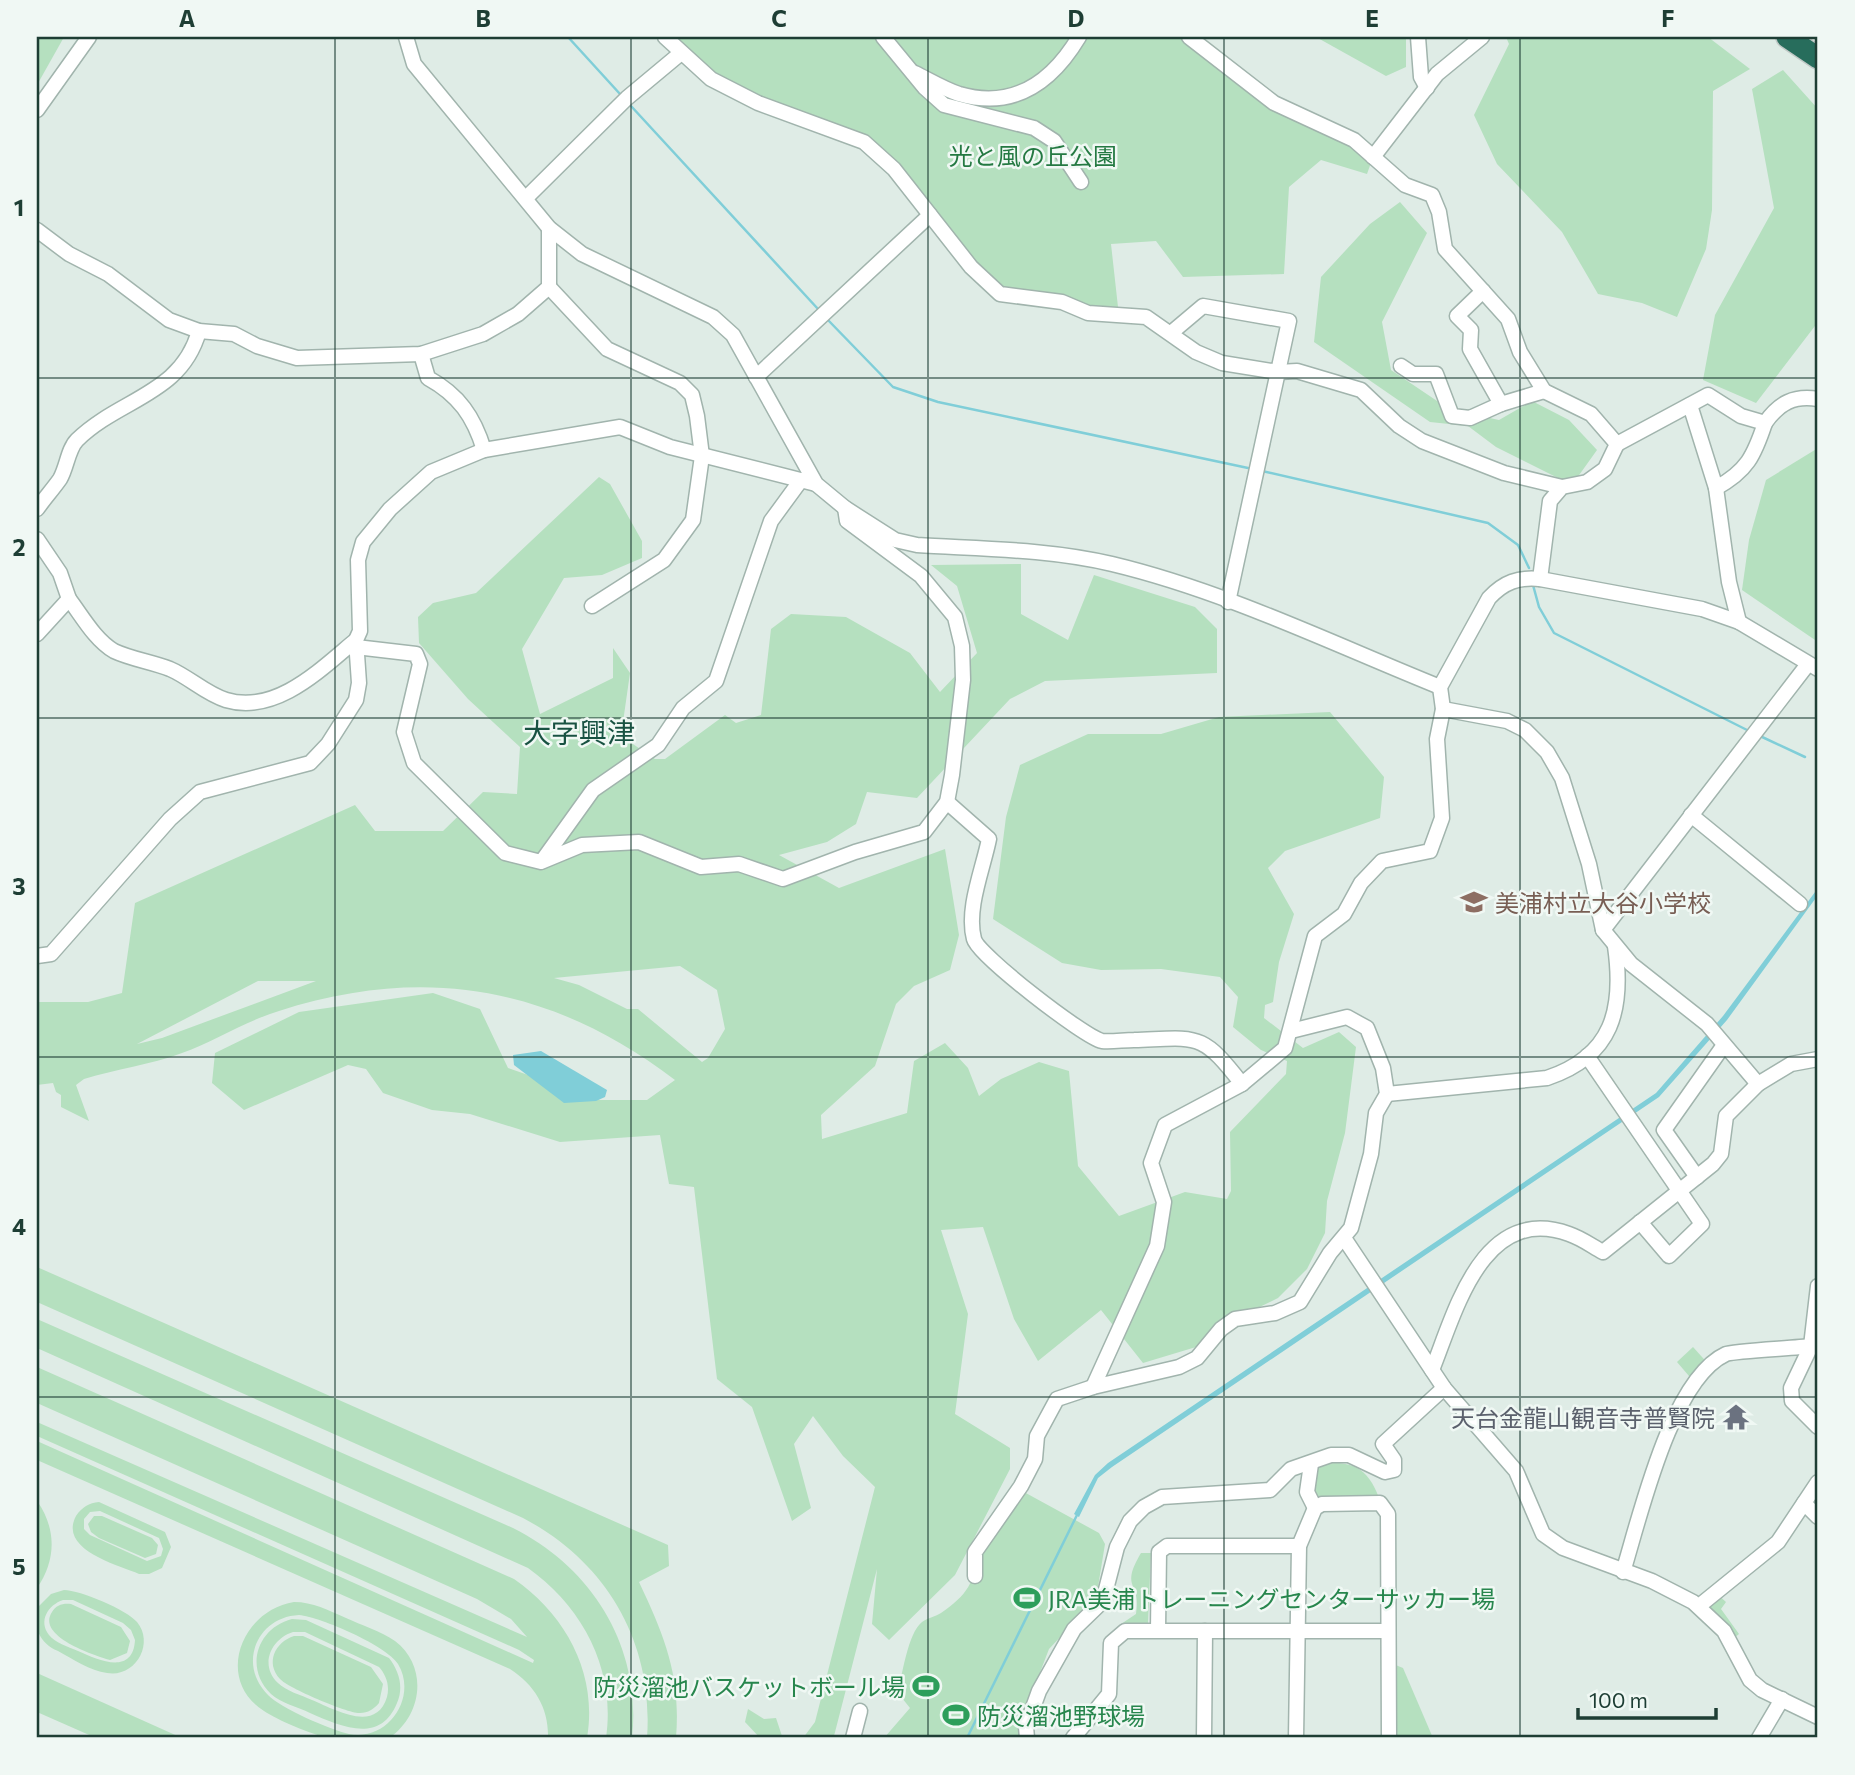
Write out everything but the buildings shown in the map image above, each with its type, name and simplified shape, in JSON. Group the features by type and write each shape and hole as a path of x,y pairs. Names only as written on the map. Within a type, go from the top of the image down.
{"highway":[{"path":"1787,37 1818,58"}],"street":[{"path":"37,110 89,37"},
{"path":"405,37 414,64 549,228 582,254 713,317 733,335 817,484 845,508 895,540 1063,556 1111,564 1228,602 1440,687"},
{"path":"665,37 711,79 758,103 864,142 894,169 971,267 1000,294 1062,302 1088,313 1146,317 1196,352 1222,363 1278,372 1297,371 1361,390 1399,426 1422,441 1504,473 1562,487 1587,482 1605,469 1616,444 1708,395 1741,416 1765,423"},
{"path":"883,37 912,72 944,104 1034,128 1054,141 1081,182"},
{"path":"912,72 959,94 998,98 1031,90 1063,63 1079,37"},
{"path":"1189,37 1274,103 1354,139 1405,185 1432,195 1439,212 1445,249 1508,319 1520,352 1544,391 1591,414 1616,444"},
{"path":"1418,37 1421,76 1427,88"},
{"path":"1373,156 1437,74 1482,37"},
{"path":"526,198 627,98 681,53"},
{"path":"756,377 930,215"},
{"path":"549,228 549,287 607,349 680,383 692,395 702,456 693,520 664,560 592,606"},
{"path":"37,230 69,254 108,274 169,320 199,331 234,334 257,346 297,358 421,354 483,334 518,314 549,287"},
{"path":"1483,291 1457,316 1471,330 1470,349 1501,404"},
{"path":"1171,333 1203,306 1289,321 1228,602"},
{"path":"37,509 61,477 75,441 108,416 165,383 179,371 194,348 199,331"},
{"path":"421,354 428,378 445,387 470,412 484,450"},
{"path":"1401,366 1413,373 1436,374 1451,416 1470,418 1501,404 1544,391"},
{"path":"1716,488 1736,477 1755,454 1765,423 1774,410 1795,397 1818,399"},
{"path":"1689,405 1716,488 1729,582 1739,622"},
{"path":"37,956 51,954 170,819 201,792 310,763 328,744 356,700 359,683 356,644 360,631 358,560 363,541 390,509 431,472 484,450 620,427 702,456 817,484"},
{"path":"541,862 593,790 658,745 683,708 716,681 771,521 801,480"},
{"path":"1540,579 1546,514 1550,500 1562,487"},
{"path":"37,539 61,573 69,599 103,643 116,651 172,670 225,700 253,702 282,695 356,644 416,654 420,664 404,733 414,763 505,853 541,862 582,845 639,842 701,866 738,864 783,879 855,852 924,832 947,802 963,680 962,646 955,617 921,576 848,521 845,508"},
{"path":"1093,1387 1157,1245 1164,1202 1151,1163 1165,1125 1242,1084 1285,1048 1315,936 1344,914 1361,883 1382,861 1430,851 1442,818 1437,739 1443,709 1440,687 1489,598 1500,586 1516,579 1540,579 1702,609 1739,622 1813,667 1746,742 1603,930"},
{"path":"37,634 69,599"},
{"path":"1443,709 1507,721 1525,730 1546,752 1562,778 1589,864 1603,930 1631,964 1716,1035 1758,1084"},
{"path":"947,802 989,839 972,922 975,942 993,962 1083,1033 1102,1041 1196,1039 1216,1051 1242,1084"},
{"path":"1690,815 1800,904"},
{"path":"1387,1094 1547,1078 1568,1071 1605,1038 1619,1002 1615,946"},
{"path":"975,1576 975,1552 1021,1486 1035,1458 1037,1436 1046,1413 1057,1399 1093,1387 1179,1367 1197,1359 1222,1329 1235,1319 1275,1313 1300,1303 1330,1254 1350,1228 1371,1154 1376,1113 1387,1094 1383,1068 1367,1028 1347,1017 1291,1031"},
{"path":"1697,1177 1664,1130 1716,1035"},
{"path":"1587,1056 1677,1192 1702,1224 1669,1256 1640,1222"},
{"path":"1433,1370 1462,1290 1487,1253 1505,1240 1541,1230 1568,1233 1603,1252 1697,1177 1721,1154 1726,1116 1758,1084 1791,1064 1818,1059"},
{"path":"1344,1238 1444,1388 1516,1471 1543,1534 1563,1548 1682,1595 1699,1606 1724,1631 1751,1680 1762,1690 1818,1717"},
{"path":"1818,1286 1811,1346 1791,1388 1792,1401 1818,1427"},
{"path":"1623,1572 1668,1432 1695,1383 1725,1354 1811,1346"},
{"path":"1027,1738 1026,1727 1039,1691 1074,1629 1103,1601 1117,1547 1130,1521 1144,1507 1162,1497 1270,1490 1291,1469 1331,1455 1349,1455 1385,1472 1394,1470 1394,1460 1383,1444 1444,1388"},
{"path":"1311,1464 1307,1492 1315,1508"},
{"path":"1699,1606 1778,1542 1818,1482"},
{"path":"1296,1738 1299,1546 1315,1508 1322,1504 1380,1503 1388,1514 1389,1738"},
{"path":"1804,1503 1818,1517"},
{"path":"1158,1630 1159,1552 1167,1546 1299,1546"},
{"path":"1204,1738 1205,1630"},
{"path":"1073,1738 1109,1694 1111,1643 1125,1631 1388,1631"},
{"path":"1759,1738 1782,1699"},
{"path":"853,1738 860,1711"}],"green space":[{"path":"37,37 64,37 37,85"},
{"name":"光と風の丘公園","path":"665,37 1189,37 1274,103 1373,157 1367,174 1321,160 1289,187 1284,274 1183,277 1156,241 1111,244 1119,316 1000,294 864,142 711,79"},
{"path":"1316,37 1406,37 1406,67 1386,76"},
{"path":"1506,37 1708,37 1750,69 1713,91 1712,210 1706,249 1677,317 1642,303 1598,294 1562,232 1497,164 1474,115 1509,44"},
{"path":"1783,70 1818,109 1818,322 1756,403 1703,380 1715,315 1774,208 1752,89"},
{"path":"1400,202 1427,233 1382,322 1391,370 1449,409 1499,420 1532,401 1569,420 1597,450 1572,485 1496,447 1468,426 1430,422 1314,342 1321,277 1370,224"},
{"path":"1818,448 1818,642 1742,590 1749,540 1766,480"},
{"path":"599,477 610,484 642,541 642,558 602,575 564,578 522,649 540,714 613,678 613,648 630,673 621,736 655,759 665,759 725,715 736,723 761,715 771,629 791,614 846,617 910,653 940,692 977,653 957,586 931,565 1021,564 1021,614 1068,640 1094,575 1195,607 1217,629 1217,673 1045,681 1010,699 917,798 867,792 856,824 827,842 779,855 839,888 945,849 959,935 950,970 914,986 896,1004 875,1066 821,1115 822,1139 907,1113 914,1061 945,1043 968,1068 979,1096 1001,1079 1039,1062 1069,1071 1078,1166 1119,1216 1185,1192 1227,1199 1231,1191 1230,1132 1286,1074 1287,1061 1261,1050 1233,1027 1238,997 1220,977 1161,969 1101,970 1062,963 993,919 1006,817 1020,765 1088,734 1161,734 1219,717 1330,712 1384,777 1380,818 1285,851 1268,868 1294,914 1279,962 1273,1002 1265,1005 1264,1018 1303,1048 1339,1032 1356,1047 1345,1133 1327,1201 1325,1233 1307,1269 1278,1298 1235,1319 1196,1347 1143,1363 1101,1310 1038,1361 1014,1319 983,1227 941,1230 968,1314 955,1414 1010,1448 1010,1469 955,1575 889,1640 872,1624 877,1569 834,1736 830,1738 803,1738 815,1722 875,1487 843,1456 813,1416 794,1444 811,1508 792,1521 752,1407 717,1379 694,1187 669,1184 660,1135 560,1142 470,1114 432,1110 383,1093 366,1069 348,1065 244,1110 212,1083 215,1053 299,1012 433,993 480,1009 508,1068 600,1100 647,1100 675,1080 629,1048 582,1023 535,1005 486,993 437,988 386,989 333,997 267,1015 170,1057 84,1079 76,1085 89,1121 61,1107 61,1095 56,1092 53,1083 37,1085 37,1002 88,1002 122,993 135,903 355,805 375,831 443,831 483,792 517,794 520,747 468,699 419,643 418,617 433,603 476,593","holes":["680,966 717,990 725,1029 708,1058 702,1062 638,1009 627,1009 579,985 554,978","258,981 316,981 162,1038 137,1044"]},
{"path":"37,1267 668,1545 669,1566 639,1582 669,1657 676,1695 676,1738 647,1738 647,1703 633,1638 619,1609 601,1582 579,1558 553,1536 523,1518 37,1302"},
{"path":"37,1319 513,1528 541,1545 567,1565 588,1588 606,1614 620,1643 629,1673 633,1705 632,1738 606,1738 606,1688 591,1642 565,1601 528,1568 37,1348"},
{"path":"1693,1347 1711,1367 1695,1383 1677,1362"},
{"path":"37,1367 514,1579 549,1610 574,1648 588,1691 587,1738 548,1738 546,1717 539,1699 527,1682 510,1669 37,1460 37,1441 533,1663 534,1660 519,1650 37,1436 37,1422 527,1637 511,1619 477,1599 37,1403"},
{"path":"1320,1462 1341,1463 1357,1468 1369,1479 1379,1498 1314,1498 1311,1471"},
{"path":"1024,1492 1099,1533 1105,1544 1096,1599 1049,1649 1024,1714 1019,1738 884,1738 910,1708 898,1693 906,1655 917,1627 941,1613 964,1594 972,1579 976,1551"},
{"path":"37,1501 48,1523 52,1545 48,1567 37,1588"},
{"path":"99,1502 165,1532 171,1547 162,1568 149,1574 139,1574 105,1561 82,1547 75,1538 73,1528 76,1516 89,1504","holes":["100,1511 159,1538 163,1549 161,1556 147,1561 90,1535 84,1529 84,1519 90,1512"]},
{"path":"94,1516 102,1516 152,1538 158,1545 156,1554 145,1558 99,1538 91,1532 88,1524"},
{"path":"1141,1553 1151,1553 1148,1623 1121,1624 1136,1614 1136,1596 1131,1580"},
{"path":"64,1590 81,1593 132,1617 142,1631 144,1640 143,1649 134,1665 117,1673 101,1672 46,1644 39,1634 36,1621 38,1607 51,1594","holes":["73,1600 123,1623 131,1630 135,1640 133,1651 128,1658 121,1662 104,1661 52,1638 44,1624 46,1614 58,1602"]},
{"path":"1716,1593 1726,1602 1721,1609 1739,1634 1729,1642 1699,1606"},
{"path":"294,1602 314,1605 395,1641 406,1652 417,1677 414,1704 400,1729 389,1738 329,1738 277,1719 249,1697 240,1682 238,1665 241,1648 248,1632 260,1618 276,1608","holes":["299,1615 368,1641 398,1664 403,1677 402,1703 387,1724 363,1735 341,1732 283,1706 268,1695 259,1683 253,1657 256,1644 263,1633 284,1618"]},
{"path":"71,1604 121,1627 130,1641 127,1653 110,1660 80,1649 59,1636 49,1621 52,1612 60,1605"},
{"path":"292,1619 306,1620 389,1658 398,1674 400,1685 399,1697 390,1716 370,1728 346,1727 271,1694 258,1673 258,1650 270,1631","holes":["305,1632 379,1667 388,1684 387,1697 382,1708 364,1717 354,1716 294,1693 278,1683 269,1668 270,1653 285,1635"]},
{"path":"294,1636 303,1636 371,1667 383,1684 379,1703 368,1711 354,1712 285,1683 273,1666 274,1654 282,1643"},
{"path":"1388,1662 1403,1668 1433,1738 1389,1738"},
{"path":"37,1673 182,1738 96,1738 37,1712"},
{"path":"748,1709 764,1719 776,1718 782,1736 787,1738 760,1738 745,1722"}],"water":[{"path":"1818,888 1818,895 1727,1020 1659,1097 1112,1467 1098,1478 1079,1517 1074,1514 1095,1475 1108,1463 1656,1093 1723,1016"},
{"path":"541,1051 607,1090 605,1097 596,1101 564,1103 514,1065 513,1055"}],"waterway":[{"path":"568,37 620,94"},
{"path":"631,106 818,309"},
{"path":"827,319 893,387 938,402 1248,468"},
{"path":"1262,471 1488,523 1518,545 1529,568"},
{"path":"1533,585 1539,607 1554,633 1751,732"},
{"path":"1760,736 1805,757"},
{"path":"967,1738 1077,1515"}],"place":[{"name":"美浦村立大谷小学校","path":"1474,902"},
{"name":"天台金龍山観音寺普賢院","path":"1736,1417"},
{"name":"JRA美浦トレーニングセンターサッカー場","path":"1027,1598"},
{"name":"防災溜池バスケットボール場","path":"926,1686"},
{"name":"防災溜池野球場","path":"956,1715"}],"district":[{"name":"大字興津","path":"579,732"}]}
